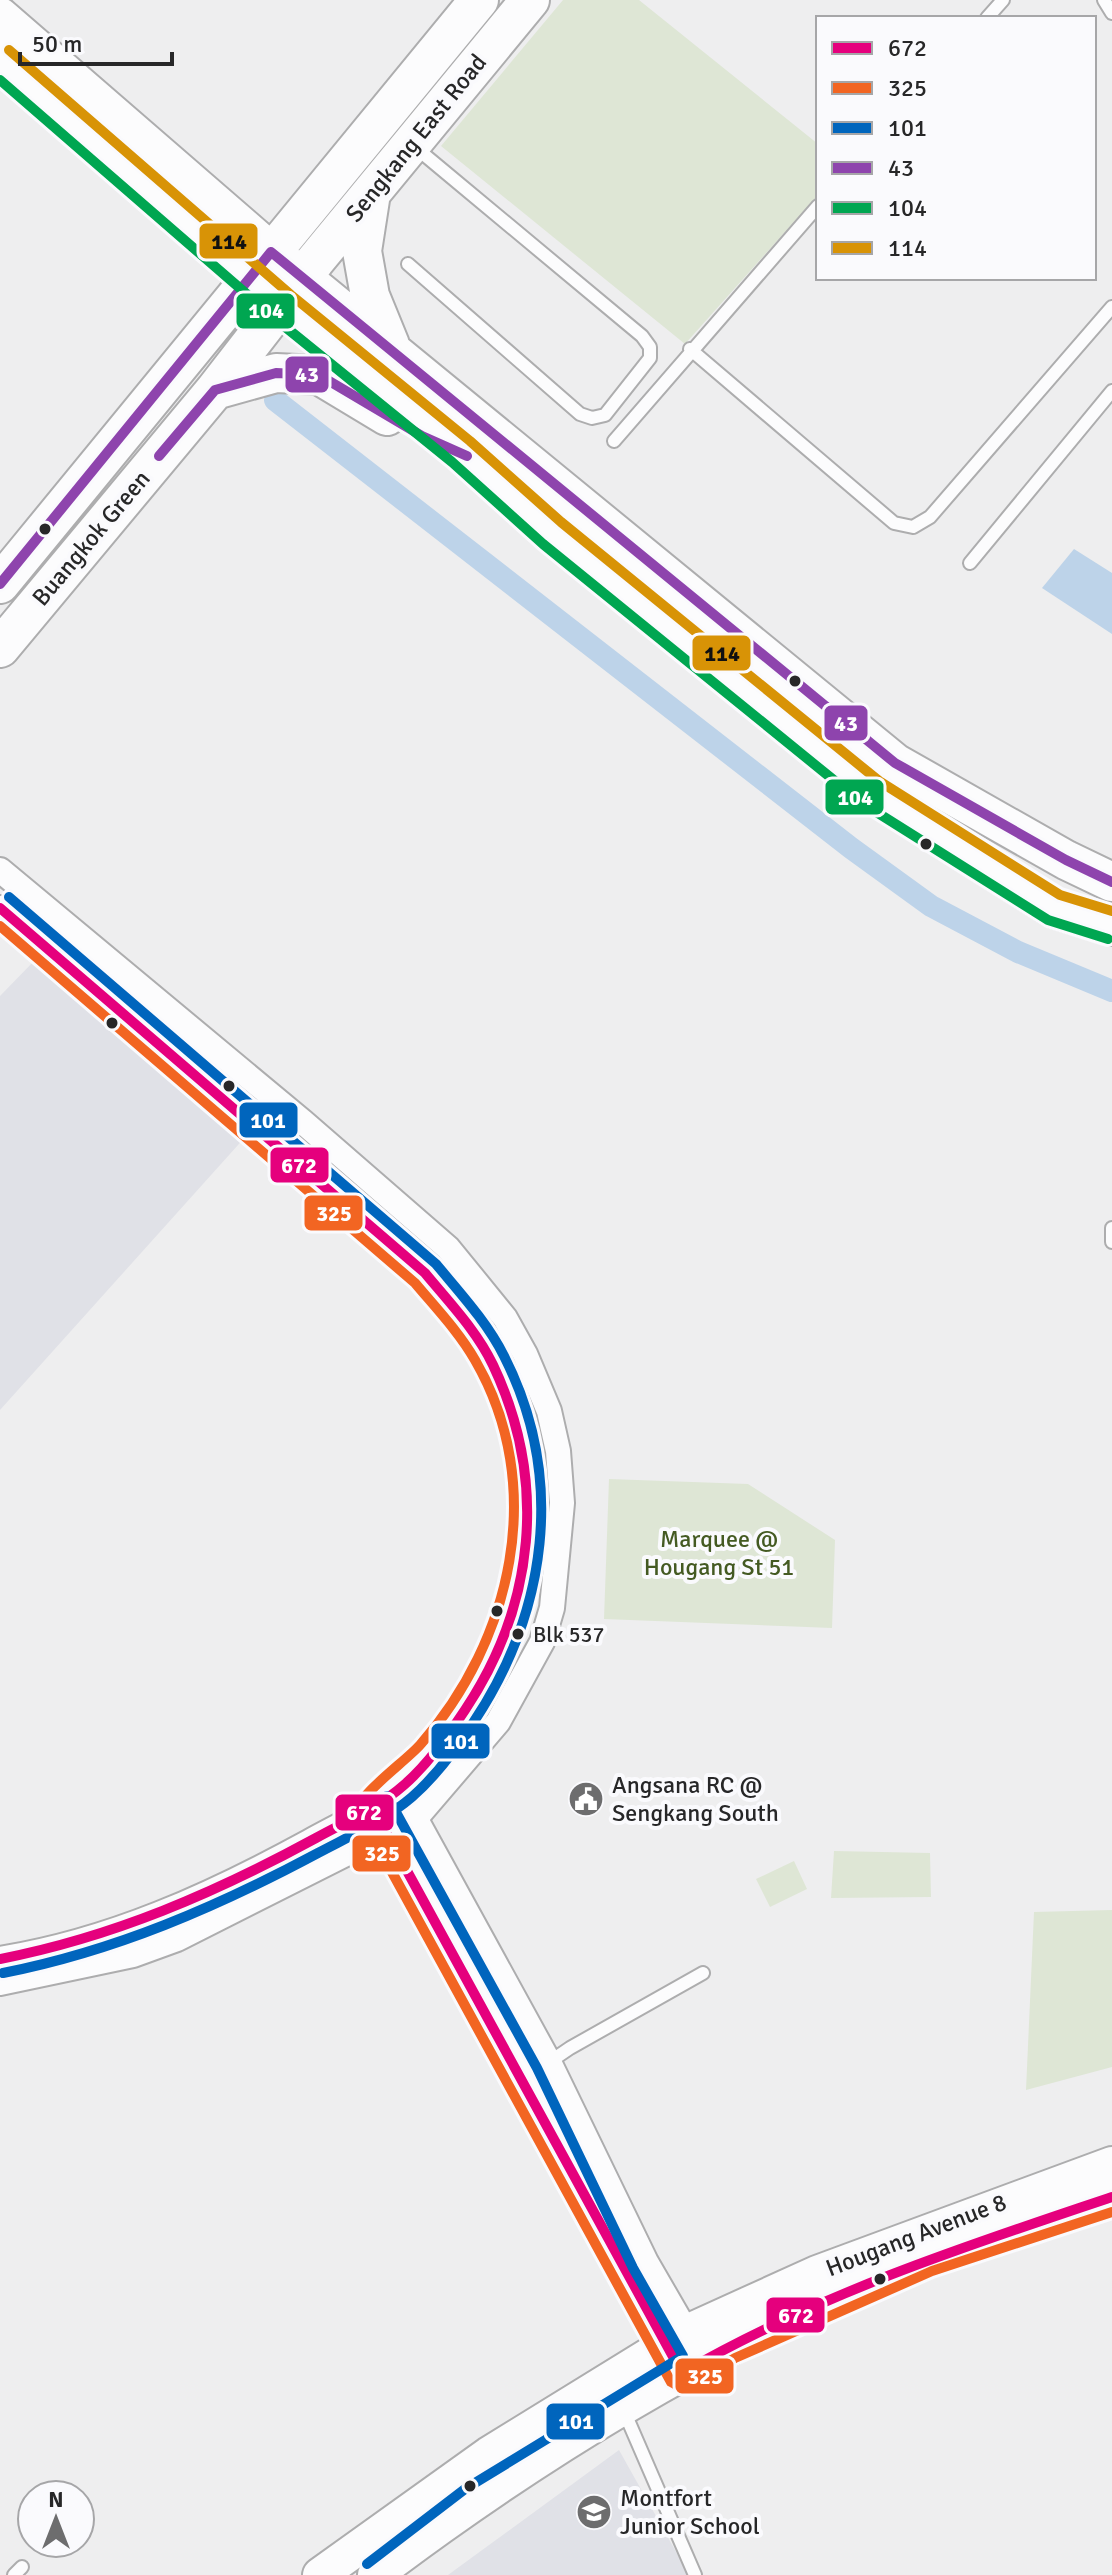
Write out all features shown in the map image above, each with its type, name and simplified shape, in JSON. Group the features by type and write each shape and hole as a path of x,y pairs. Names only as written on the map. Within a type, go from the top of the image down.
{"main road":[{"name":"Sengkang East Road","path":"261,266 479,0"},
{"name":"Sengkang East Road","path":"292,292 530,0"},
{"path":"0,17 212,222 563,542 871,792 1054,908 1112,926"},
{"path":"0,61 212,222 315,199"},
{"path":"372,192 362,251 370,296 390,345"},
{"path":"210,329 215,301 211,262 212,222"},
{"name":"Buangkok Green","path":"2,577 261,266"},
{"path":"292,292 390,345 895,763 1066,860 1112,882"},
{"name":"Buangkok Green","path":"0,648 215,390 292,292"},
{"path":"215,390 276,373 319,375 422,436 461,451"},
{"name":"Hougang Avenue 8","path":"375,2575 472,2501 623,2409 684,2352 817,2273 1112,2164"},
{"name":"Hougang Avenue 8","path":"320,2575 489,2454 577,2398 684,2352 927,2258 1112,2197"}],"street":[{"path":"0,870 303,1122 448,1248 505,1318 525,1354 549,1411 558,1451 562,1503 552,1608 542,1642 498,1722 415,1819 388,1836 177,1939 133,1955 0,1983"},
{"path":"0,908 425,1273 468,1324 493,1364 512,1411 523,1454 528,1525 523,1588 506,1644 476,1698 438,1748 399,1789 257,1871 180,1907 86,1942 0,1959"},
{"path":"399,1789 549,2062 646,2262 684,2352"},
{"path":"372,1807 520,2082 684,2352"}],"lane":[{"path":"989,16 1003,0"},
{"path":"1104,0 1112,13"},
{"path":"408,264 580,414 592,418 605,415 650,358 650,347 642,336 413,145"},
{"path":"614,441 690,349 816,208"},
{"path":"690,349 894,523 913,527 930,517 1112,307"},
{"path":"970,563 1112,391"},
{"path":"1112,1228 1112,1242"},
{"path":"520,2082 703,1973"},
{"path":"577,2398 598,2396 623,2409 695,2575"}],"shaded area":[{"path":"35,960 247,1135 0,1410 0,996"},
{"name":"Montfort Junior School","path":"619,2450 689,2575 448,2575"}],"green space":[{"path":"563,0 639,0 816,142 816,197 685,344 441,146"},
{"name":"Marquee @ Hougang St 51","path":"609,1479 748,1484 835,1540 832,1628 604,1619"},
{"path":"834,1851 930,1853 931,1897 831,1898"},
{"path":"794,1861 807,1889 770,1907 756,1879"},
{"path":"1112,1910 1112,2067 1026,2090 1034,1912"}],"water":[{"path":"1074,549 1112,573 1112,634 1042,588"}],"waterway":[{"path":"275,400 851,848 931,906 1018,952 1112,991"}],"transit line":[{"name":"114","path":"9,50 291,295 470,441 561,522 879,781 1060,895 1112,911"},
{"name":"104","path":"0,80 273,317 452,462 543,544 862,803 1048,920 1108,939"},
{"name":"43","path":"0,584 271,252 895,763 1066,860 1112,882"},
{"name":"43","path":"159,456 215,390 276,373 319,375 422,436 467,456"},
{"name":"101","path":"3,1973 85,1953 203,1909 354,1834 412,1797 445,1762 473,1723 498,1680 518,1636 532,1590 540,1544 541,1496 536,1449 524,1402 504,1356 481,1320 436,1264 9,897"},
{"name":"672","path":"0,908 425,1273 471,1329 493,1365 522,1453 527,1497 526,1542 519,1585 507,1628 489,1670 465,1710 429,1759 404,1785 361,1814 201,1895 83,1939 0,1959"},
{"name":"325","path":"0,926 415,1283 447,1320 475,1360 497,1408 510,1459 514,1510 509,1561 497,1611 478,1659 452,1704 420,1745 366,1796 358,1810 671,2382 680,2387 688,2386 735,2358 932,2271 1112,2212"},
{"name":"101","path":"367,2564 465,2489 683,2356 633,2268 537,2068 387,1796"},
{"name":"672","path":"372,1807 682,2373 785,2319 892,2274 1112,2197"}],"place":[{"name":"Blk 537","path":"518,1634"},
{"name":"Angsana RC @ Sengkang South","path":"586,1799"},
{"name":"Montfort Junior School","path":"594,2512"}]}
